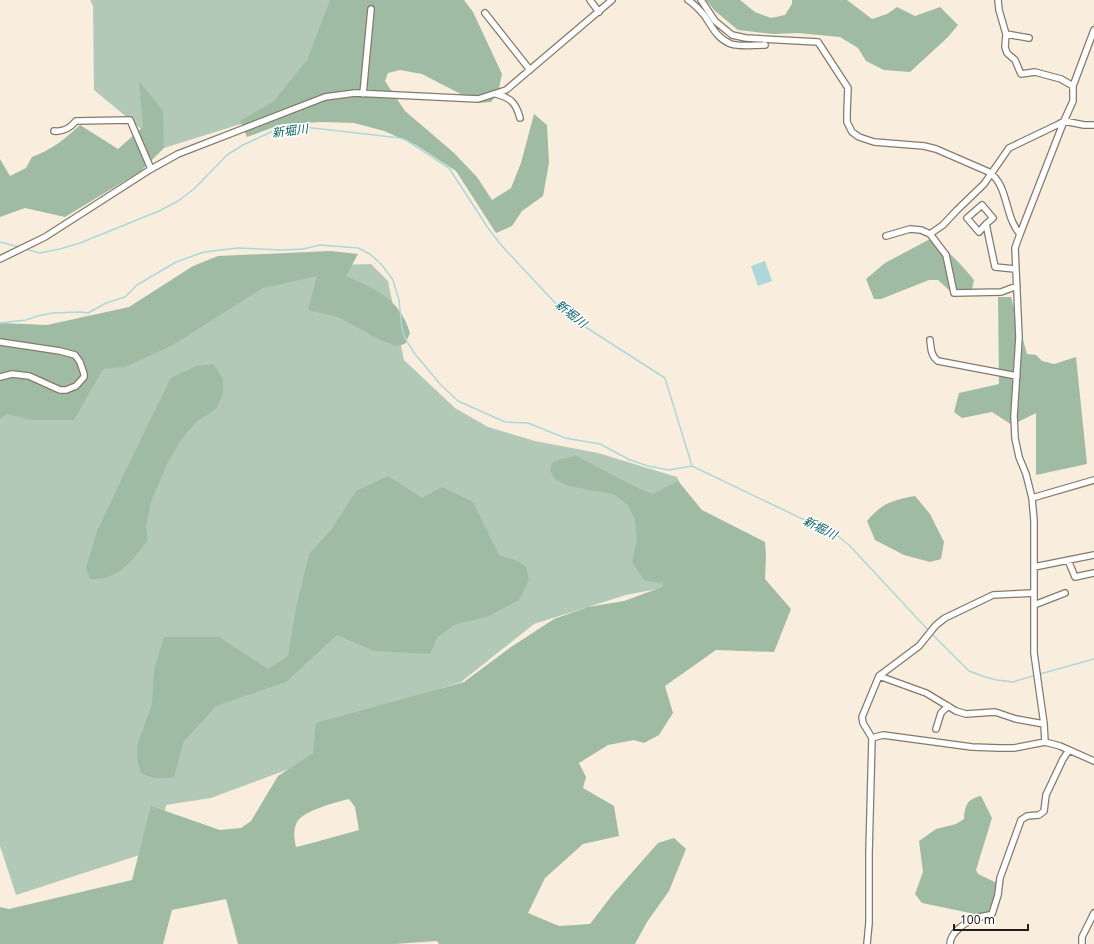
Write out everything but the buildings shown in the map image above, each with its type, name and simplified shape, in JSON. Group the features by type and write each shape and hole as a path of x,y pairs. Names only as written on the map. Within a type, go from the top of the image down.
{"street":[{"path":"590,0 599,12"},
{"path":"0,259 45,237 151,169 178,154 325,97 355,93 478,100 506,90 612,0"},
{"path":"688,0 704,15 712,29 722,39 732,44 765,45"},
{"path":"701,0 715,21 732,35 746,38 818,42 848,88 846,112 852,132 859,137 874,142 924,146 936,149 995,176 1002,188 1014,228 1020,234"},
{"path":"998,0 999,10 1006,34 1005,47 1021,74 1034,72 1061,79 1073,86"},
{"path":"363,94 371,9"},
{"path":"485,13 530,70"},
{"path":"1045,742 1044,724 1034,654 1034,520 1032,498 1015,438 1014,416 1019,337 1015,248 1064,120 1073,101 1073,86 1094,30"},
{"path":"1006,34 1029,38"},
{"path":"495,94 504,96 513,102 520,118"},
{"path":"54,131 60,132 70,128 76,121 130,120 151,169"},
{"path":"930,234 943,225 984,184 1010,148 1035,134 1059,124 1064,120"},
{"path":"1064,120 1084,125 1094,125"},
{"path":"982,205 993,218 986,224 978,232 967,218 982,205"},
{"path":"986,224 995,267 1015,269"},
{"path":"886,236 910,229 921,230 930,234 946,256 954,293 1001,292 1017,286"},
{"path":"930,340 931,352 934,358 938,361 1017,376"},
{"path":"0,342 60,351 75,355 80,362 84,377 76,386 66,390 60,390 29,376 12,374 0,376"},
{"path":"1032,498 1094,480"},
{"path":"1034,567 1094,555"},
{"path":"1068,560 1074,577 1094,573"},
{"path":"867,944 869,923 872,738 863,723 862,717 879,676 919,646 936,625 945,618 993,595 1034,593"},
{"path":"1034,605 1065,593"},
{"path":"879,676 926,693 956,711 966,714 994,712 1016,719 1044,724"},
{"path":"936,729 941,713 948,706"},
{"path":"872,738 883,735 972,747 999,748 1021,747 1045,742 1054,743 1094,761"},
{"path":"950,944 950,940 957,930 967,922 992,914 998,895 1000,878 1021,820 1027,816 1039,815 1044,811 1046,795 1068,750"},
{"path":"1082,944 1082,937 1094,913"}],"green space":[{"path":"90,0 352,0 315,101 164,148 94,90 93,6"},
{"path":"330,0 464,0 473,12 502,74 498,93 491,102 478,103 422,74 400,70 388,73 385,81 405,111 453,152 477,177 492,200 511,188 521,163 534,114 547,125 549,163 543,196 522,211 512,226 496,233 456,171 416,145 384,131 354,123 323,122 282,124 247,137 240,121 274,101 307,60"},
{"path":"706,0 740,0 755,12 771,18 785,15 792,4 792,0 847,0 872,19 887,14 897,7 915,16 940,7 958,25 948,37 910,72 884,70 866,61 858,48 840,37 798,33 774,34 738,30 715,11"},
{"path":"139,81 163,111 164,148 141,171 65,217 25,208 0,217 0,159 10,176 26,168 32,157 58,144 80,125 118,149 143,127"},
{"path":"930,239 937,243 969,274 974,280 972,289 964,291 950,291 938,280 929,280 881,299 874,299 866,279 885,263"},
{"path":"330,251 358,254 346,276 377,291 393,303 406,321 410,333 405,344 397,346 380,340 338,317 308,310 317,276 263,288 171,346 125,367 103,369 74,420 33,420 6,414 0,419 0,323 47,325 129,307 193,266 218,256"},
{"path":"371,264 388,281 404,360 455,408 488,427 535,441 598,453 677,477 694,511 667,587 626,595 534,624 461,682 348,718 324,756 211,798 166,805 158,849 16,895 0,846 0,398 83,345 308,266"},
{"path":"998,297 1011,297 1027,354 1036,355 1042,361 1054,364 1076,357 1087,464 1036,475 1036,413 1012,425 992,412 962,418 954,412 959,393 999,384"},
{"path":"213,364 223,379 223,394 216,409 196,422 180,441 167,464 151,502 146,527 148,540 137,555 117,573 100,579 90,579 86,568 97,531 171,378 196,366"},
{"path":"576,456 640,489 653,494 678,481 702,510 765,542 765,579 791,609 774,652 716,650 665,686 673,713 659,735 644,743 634,740 608,745 579,763 586,777 583,788 614,806 619,836 583,844 545,878 528,913 559,926 590,924 613,894 658,843 674,838 686,849 669,891 647,922 635,944 439,944 437,941 395,944 238,944 226,899 172,910 163,944 0,944 0,907 9,909 132,880 151,806 220,830 241,828 251,821 278,776 313,753 316,723 464,682 511,647 554,619 588,607 624,601 662,587 663,582 660,583 644,580 632,562 637,539 635,520 628,505 613,494 568,486 555,479 550,470 553,462","holes":["349,799 355,807 359,830 296,847 294,834 295,828 297,822 306,814 321,807"]},
{"path":"388,476 422,498 442,487 473,502 499,555 518,561 526,567 529,580 519,600 489,616 454,625 437,638 430,654 374,651 337,635 286,682 216,706 184,741 174,777 157,778 141,773 138,764 137,746 152,704 154,669 164,637 219,637 268,669 288,656 296,608 309,554 331,530 356,491"},
{"path":"915,496 930,514 944,542 941,559 930,562 904,555 875,540 867,521 872,515 888,503"},
{"path":"981,796 992,818 976,870 978,874 999,884 994,918 922,903 915,894 923,872 919,841 936,829 956,824 964,819 966,806 968,803 976,797"}],"water":[{"path":"765,261 772,281 758,286 751,266"}],"waterway":[{"name":"新堀川","path":"25,249 40,253 60,249 80,243 159,211 178,201 194,189 227,155 243,145 273,131 288,127 304,127 400,138 406,140 449,168 488,228 501,245 558,306 587,328 665,378 692,466"},
{"name":"新堀川","path":"0,242 19,247"},
{"path":"0,323 26,320 53,313 88,313 106,303 125,297 137,285 176,262 204,252 237,248 283,250 303,249 320,245 358,248 370,254 382,265 393,280 399,300 402,329 406,340 415,354 440,384 458,401 505,422 528,423 565,438 600,444 630,460 648,466 669,470 692,466"},
{"name":"新堀川","path":"692,466 838,536 849,545 929,631"},
{"name":"新堀川","path":"932,634 969,671 985,677 1013,682 1036,675"},
{"name":"新堀川","path":"1040,674 1094,659"}]}
